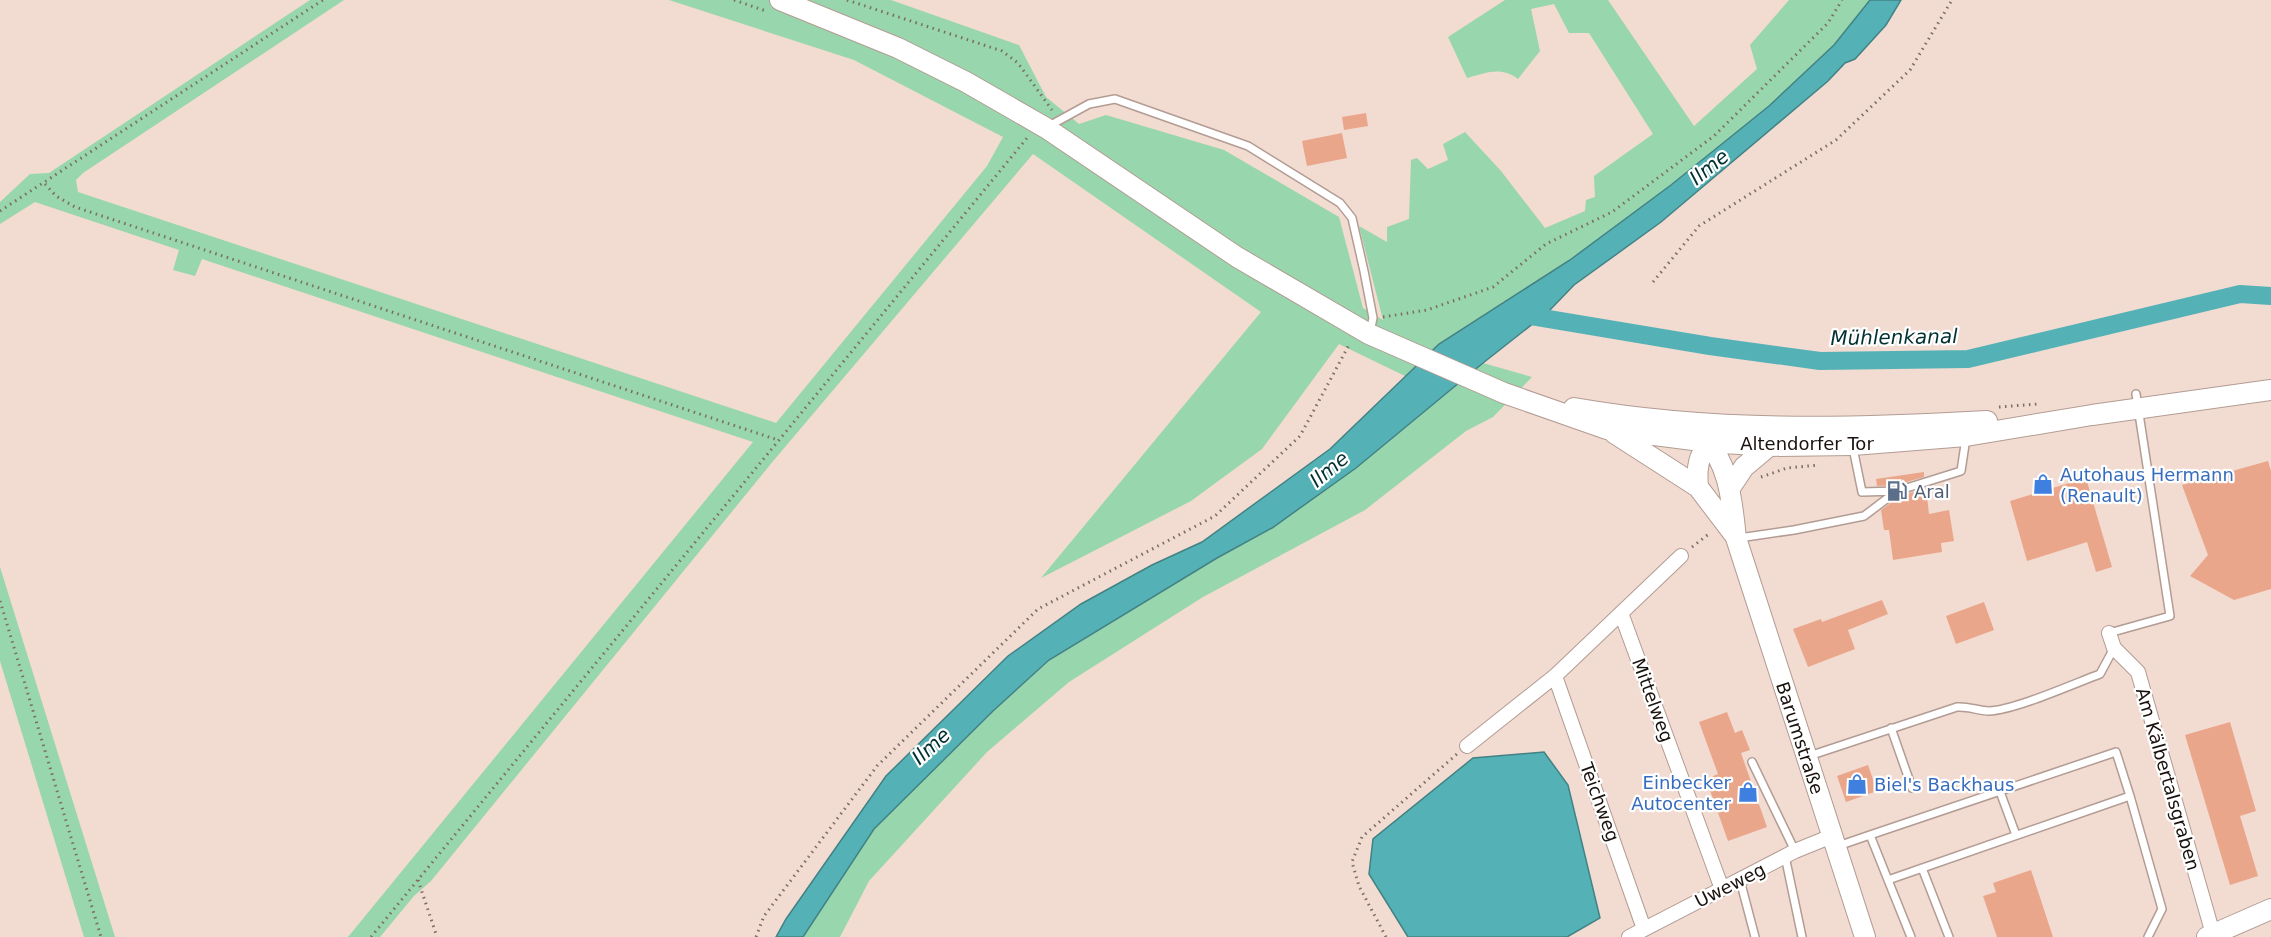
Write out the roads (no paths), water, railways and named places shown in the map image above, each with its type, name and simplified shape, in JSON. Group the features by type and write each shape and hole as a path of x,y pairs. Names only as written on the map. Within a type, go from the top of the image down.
{"main road":[{"name":"Altendorfer Tor","path":"776,7 898,48 966,82 1045,128 1237,257 1362,334 1504,393 1607,429 1709,442 1769,446 1853,445 1966,436 2092,415 2137,401 2271,390"},
{"name":"Altendorfer Tor","path":"1526,400 1691,424 1805,429 2092,415"},
{"name":"Barumstraße","path":"1691,424 1709,442 1730,488 1736,538 1865,937"},
{"path":"1698,487 1696,470 1709,442 1732,427"},
{"name":"Barumstraße","path":"1607,429 1698,487 1736,538"},
{"path":"1730,488 1744,467 1769,446"},
{"path":"2210,936 2271,909"}],"street":[{"path":"1467,746 1555,676 1681,556"},
{"name":"Mittelweg","path":"1620,613 1722,889"},
{"name":"Am Kälbertalsgraben","path":"2109,633 2114,648 2138,672 2210,936"},
{"name":"Teichweg","path":"1555,676 1644,929"},
{"name":"Uweweg","path":"1629,937 1790,854 1834,841"}],"lane":[{"path":"1045,128 1089,104 1114,99 1248,146 1340,203 1352,218 1362,334"},
{"path":"2109,633 2170,616 2137,401"},
{"path":"1853,445 1862,492 1897,491 1961,471 1966,436"},
{"path":"1736,538 1794,530 1864,516 1897,491"},
{"path":"1806,757 1957,707 1970,706 1987,711 2006,708 2100,674 2114,648"},
{"path":"1891,728 1912,788"},
{"path":"1834,841 1870,835 1999,789 2116,752 2162,909 2148,937"},
{"path":"1752,762 1790,854 1802,937"},
{"path":"1999,789 2016,835"},
{"path":"1888,880 2130,796"},
{"path":"1870,835 1911,937"},
{"path":"1922,868 1949,937"},
{"path":"1740,880 1755,937"}],"water":[{"name":"Ilme","path":"1870,0 1901,0 1886,25 1855,59 1845,63 1828,81 1661,222 1574,285 1549,311 1356,468 1272,528 1217,558 1049,660 993,711 874,829 803,937 776,937 786,919 886,776 1008,656 1081,604 1152,565 1202,542 1330,449 1439,344 1570,260 1671,185 1769,106 1834,45"},
{"path":"1544,752 1568,785 1600,918 1567,937 1408,937 1369,874 1373,839 1473,758"}],"waterway":[{"name":"Mühlenkanal","path":"1519,314 1710,346 1820,361 1968,359 2240,294 2271,296"}],"place":[{"name":"Autohaus Hermann (Renault)","path":"2043,484"},
{"name":"Aral","path":"1897,491"},
{"name":"Biel's Backhaus","path":"1857,784"},
{"name":"Einbecker Autocenter","path":"1748,792"}]}
